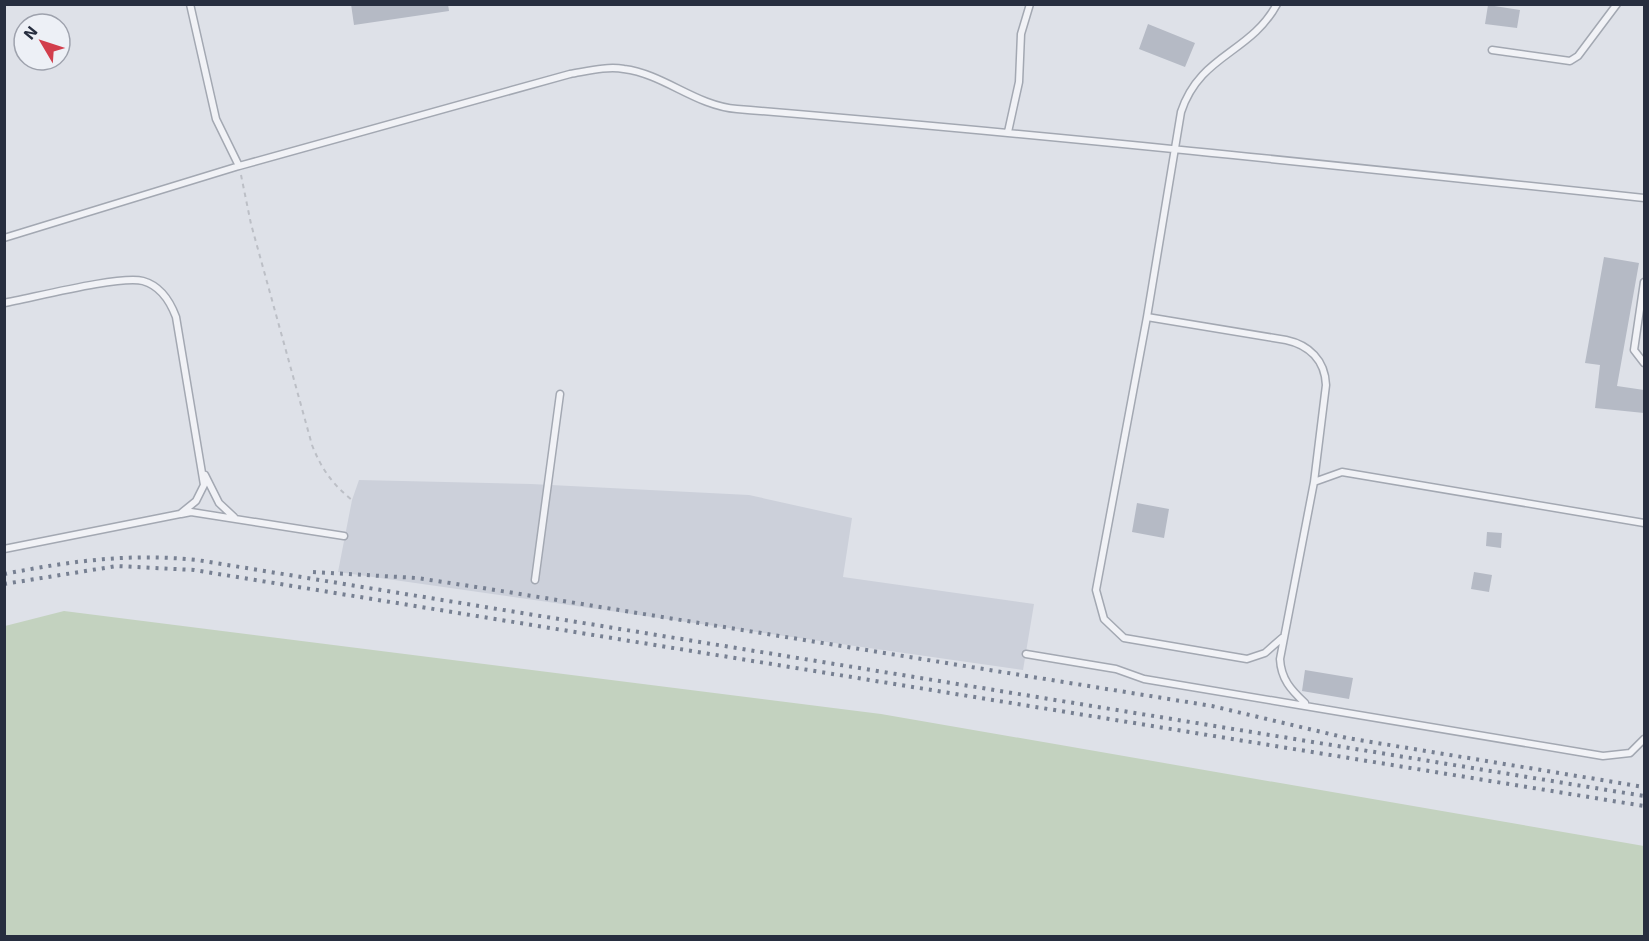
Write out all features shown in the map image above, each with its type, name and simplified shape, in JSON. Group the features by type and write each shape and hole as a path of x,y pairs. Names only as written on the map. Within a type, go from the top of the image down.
{"lane":[{"path":"190,4 216,119 239,166"},
{"path":"1008,132 1018,81 1021,34 1030,4"},
{"path":"1277,4 1268,22 1254,36 1224,55 1197,78 1181,112 1147,317 1096,590 1104,619 1124,638 1235,659 1247,659 1265,653 1282,638"},
{"path":"1492,50 1569,61 1578,56 1617,4"},
{"path":"4,238 239,166 570,74 624,68 642,73 694,98 723,108 1008,132 1644,198"},
{"path":"4,303 133,280 157,288 168,298 176,317 204,485 200,494 180,514"},
{"path":"1644,282 1634,350 1644,363"},
{"path":"1147,317 1298,343 1314,353 1324,369 1326,385 1314,482 1282,638 1281,671 1289,689 1306,704"},
{"path":"535,580 560,394"},
{"path":"202,466 219,503 229,514 241,520"},
{"path":"1314,482 1342,472 1644,523"},
{"path":"4,549 191,512 344,536"},
{"path":"1026,654 1116,669 1144,679 1306,704 1603,756 1630,753 1644,739"}],"path":[{"path":"239,166 251,224 312,445 325,473 335,486 352,500"}],"shaded area":[{"path":"359,480 531,484 749,495 852,518 843,577 1034,604 1023,670 338,572 352,500"}],"green space":[{"path":"64,611 881,714 1644,846 1644,936 5,936 5,626"}],"building":[{"path":"351,4 448,4 449,11 354,25"},
{"path":"1488,5 1520,10 1517,28 1485,24"},
{"path":"1148,24 1195,43 1185,67 1139,49"},
{"path":"1604,257 1639,263 1617,386 1644,390 1644,413 1595,408 1600,365 1585,363"},
{"path":"1137,503 1169,509 1164,538 1132,532"},
{"path":"1487,532 1502,533 1501,548 1486,546"},
{"path":"1474,572 1492,575 1489,592 1471,589"},
{"path":"1305,670 1353,678 1349,699 1302,691"}],"railway":[{"path":"4,574 53,565 124,558 197,560 1644,796"},
{"path":"4,584 117,566 194,570 1644,806"},
{"path":"313,572 417,578 483,588 1212,706 1347,738 1644,787"}]}
